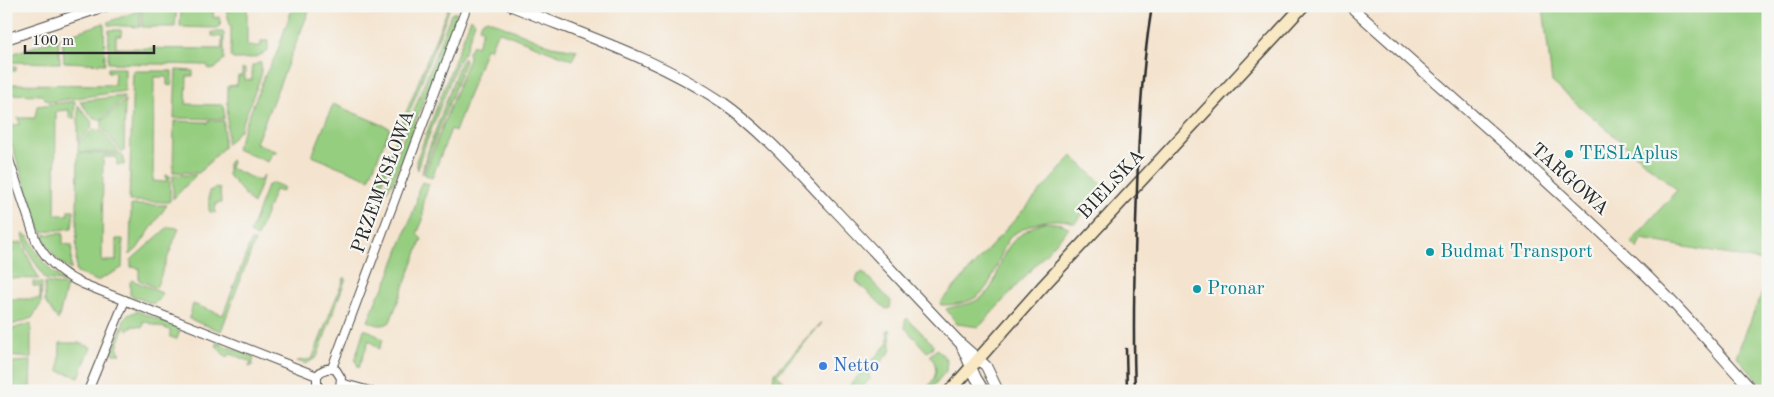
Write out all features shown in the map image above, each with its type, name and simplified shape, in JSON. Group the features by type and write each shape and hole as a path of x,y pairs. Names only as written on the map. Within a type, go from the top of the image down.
{"main road":[{"name":"BIELSKA","path":"950,391 1049,279 1303,6"}],"street":[{"path":"6,40 105,6"},
{"name":"PRZEMYSŁOWA","path":"332,368 467,6"},
{"path":"512,6 661,67 697,87 732,110 761,134 788,161 961,344 975,363 984,391"},
{"name":"TARGOWA","path":"1350,6 1624,254 1664,294 1753,391"},
{"path":"6,151 36,241 42,251 62,273 72,279 317,376"},
{"path":"88,391 125,300"},
{"path":"975,363 986,366 998,391"},
{"path":"317,376 323,370 332,368 340,374 341,383 336,391"},
{"path":"317,376 318,385 322,391"},
{"path":"341,383 370,391"}],"green space":[{"path":"154,6 177,6 175,27 142,27 142,10"},
{"path":"181,6 212,6 214,18 219,17 221,25 217,28 180,27"},
{"path":"225,6 247,6 247,46 261,46 261,41 268,41 268,50 252,58 233,59 231,57 231,28"},
{"path":"293,6 311,6 256,143 278,152 272,154 268,162 236,149 265,75 276,55"},
{"path":"1543,6 1768,6 1768,262 1642,239 1638,249 1631,242 1677,190 1552,82"},
{"path":"448,8 449,10 379,191 375,190"},
{"path":"140,10 140,27 108,25 108,22"},
{"path":"457,13 392,184 383,192 451,14"},
{"path":"471,18 475,22 465,51 457,63 420,159 418,170 416,161"},
{"path":"487,19 551,46 577,50 572,60 500,32 496,35 490,49 486,48 455,132 451,129 432,178 424,174 469,58 468,52 473,45 477,46 483,30 479,28 483,21"},
{"path":"104,23 105,64 64,62 62,37"},
{"path":"109,30 121,30 122,36 116,36 116,48 222,49 222,37 212,36 212,32 223,32 224,59 215,69 209,69 207,65 108,63"},
{"path":"58,38 60,63 6,62 6,56"},
{"path":"464,58 465,61 422,174 425,159 460,63"},
{"path":"261,62 261,76 240,130 227,144 228,86 237,85 238,76 242,76 242,69 245,69 245,80 252,80 252,66"},
{"path":"6,66 16,66 16,71 8,71 9,84 114,85 115,72 108,72 108,68 125,68 125,91 49,102 41,95 6,94"},
{"path":"176,70 193,71 193,76 187,76 186,104 224,105 224,119 174,118"},
{"path":"133,71 172,71 172,86 167,85 167,77 154,77 153,181 166,182 166,175 170,176 170,201 168,202 129,201"},
{"path":"125,97 101,120 94,119 80,102 80,101"},
{"path":"125,100 124,151 122,152 102,128 102,121"},
{"path":"75,101 74,119 69,118 69,110 56,111 55,215 68,215 68,210 74,210 72,228 43,232 41,231 6,128 6,123 8,127 20,124 18,118 35,118 37,106"},
{"path":"333,104 390,128 369,179 312,156"},
{"path":"78,105 92,122 92,128 78,142"},
{"path":"174,121 207,122 207,124 209,121 224,121 224,147 199,173 173,172"},
{"path":"94,129 101,130 119,152 78,152 78,144"},
{"path":"78,153 121,154 124,158 124,165 117,165 117,157 103,157 102,261 116,261 116,239 123,239 122,268 97,281 76,271"},
{"path":"1072,156 1106,188 1075,223 1049,220 1013,234 1008,240 987,286 980,294 971,300 958,304 941,305 940,303"},
{"path":"231,160 230,168 259,181 264,175 253,204 228,175 228,164"},
{"path":"173,175 196,175 173,199"},
{"path":"422,182 429,184 423,201 423,220 417,234 422,239 390,322 384,325 376,324 368,321 378,296 385,286 416,204 418,190"},
{"path":"273,183 284,187 282,192 275,190 257,237 250,233 267,186"},
{"path":"216,188 220,189 221,203 216,203 215,213 209,210 209,191"},
{"path":"131,205 167,205 137,249 130,255"},
{"path":"1044,222 1063,224 1069,228 979,327 957,324 946,309 971,303 984,295 992,286 1009,246 1019,236"},
{"path":"168,227 179,228 156,288 139,280 139,268 131,267 131,260"},
{"path":"63,233 63,244 72,245 71,270 54,255 43,235"},
{"path":"23,234 29,237 44,262 66,282 45,279 26,247"},
{"path":"251,241 255,241 221,331 189,319 193,304 223,315"},
{"path":"21,242 39,279 6,278 6,253 13,252 13,245 6,245"},
{"path":"863,272 891,301 890,308 886,309 856,281 858,275"},
{"path":"344,278 346,278 317,357 306,364 297,361 312,359"},
{"path":"1768,278 1768,391 1767,391 1736,356"},
{"path":"132,280 162,293 160,299 153,304 130,295 130,282"},
{"path":"33,282 42,283 41,304 32,318 6,327 6,299 40,299 40,287 33,286"},
{"path":"45,282 67,286 58,320 45,302"},
{"path":"137,311 178,327 180,330 177,339 170,337 170,330 143,321 143,327 133,326 128,330 124,327 117,348 121,354 114,354 112,352 125,318"},
{"path":"907,318 933,344 933,347 927,352 905,328"},
{"path":"31,323 31,358 6,356 6,331"},
{"path":"821,323 777,375 794,391 772,391 774,374"},
{"path":"364,329 383,340 379,349 369,340 359,368 355,360"},
{"path":"890,329 890,352 868,375 871,378 859,391 847,391 848,387 888,343 887,331"},
{"path":"60,343 79,343 91,347 79,377 59,371"},
{"path":"216,343 254,357 252,366 249,367 251,362 231,354 226,357 217,347"},
{"path":"937,349 947,360 946,371 929,391 926,389 933,381 936,372 935,364 930,355"},
{"path":"31,361 30,391 13,391 13,362"}],"railway":[{"path":"1135,391 1134,286 1139,141 1142,87 1152,6"},
{"path":"1126,349 1127,391"}],"place":[{"name":"TESLAplus","path":"1569,154"},
{"name":"Budmat Transport","path":"1430,252"},
{"name":"Pronar","path":"1197,289"},
{"name":"Netto","path":"823,366"}]}
